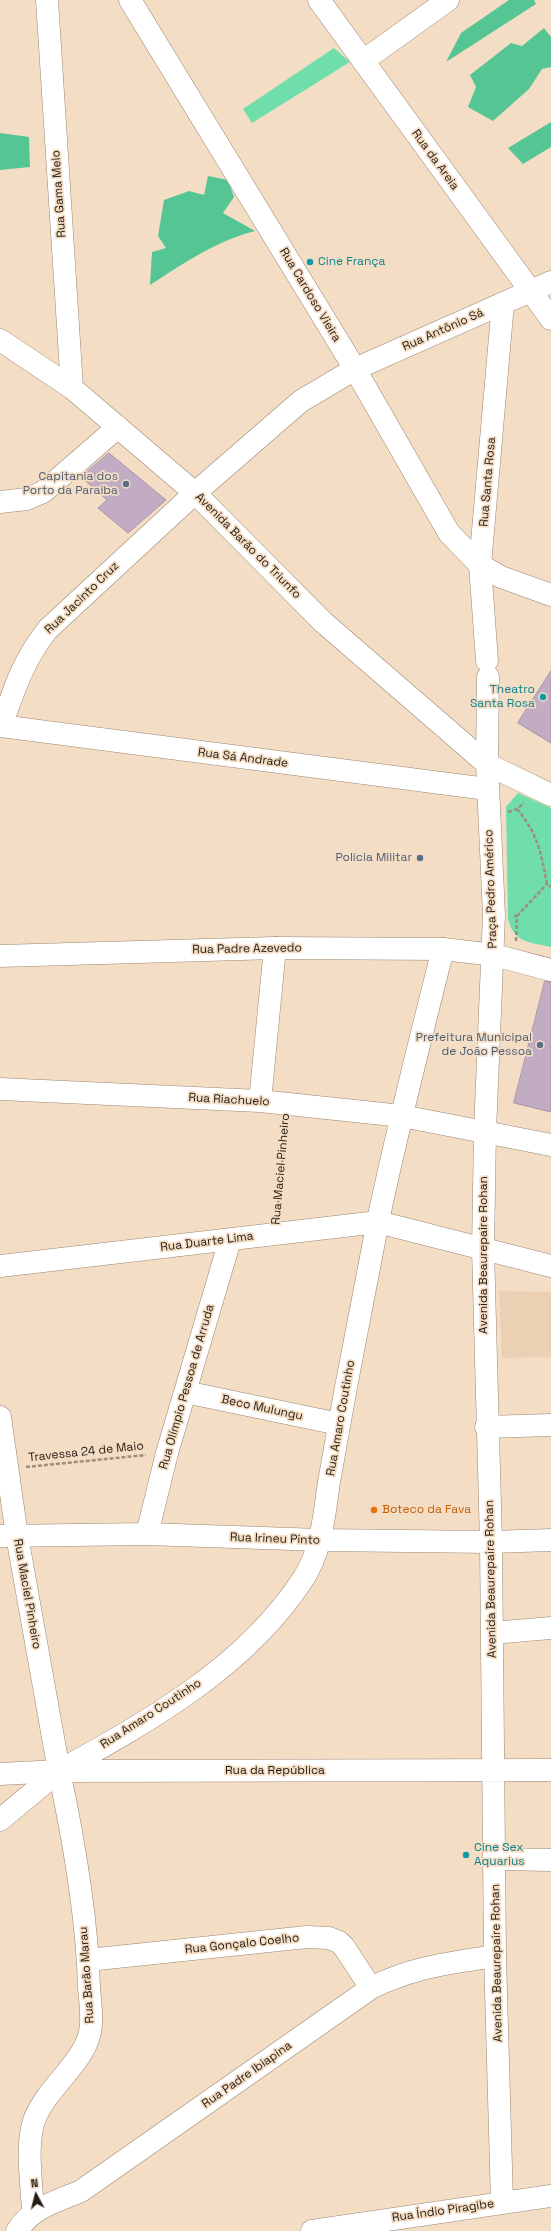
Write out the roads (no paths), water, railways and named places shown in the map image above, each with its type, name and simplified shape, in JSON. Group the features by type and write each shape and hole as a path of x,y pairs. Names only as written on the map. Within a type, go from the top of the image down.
{"street":[{"name":"Rua Gama Melo","path":"47,0 72,388"},
{"name":"Rua Cardoso Vieira","path":"130,0 355,369 449,533 480,565 501,577 551,595"},
{"name":"Rua da Areia","path":"320,0 551,319"},
{"path":"363,61 448,0"},
{"name":"Rua Antônio Sá","path":"195,493 301,401 355,369 551,282"},
{"name":"Rua Santa Rosa","path":"487,764 488,669 480,565 504,303"},
{"name":"Avenida Barão do Triunfo","path":"0,340 72,388 195,493 323,622 487,764 545,792"},
{"path":"0,502 28,499 43,492 118,427"},
{"name":"Rua Jacinto Cruz","path":"0,726 24,664 32,649 48,629 195,493"},
{"name":"Rua Sá Andrade","path":"0,726 487,789"},
{"name":"Praça Pedro Américo","path":"487,764 488,816 494,916 494,955 551,970"},
{"path":"260,1101 275,948"},
{"name":"Rua Padre Azevedo","path":"0,956 275,948 443,949 494,955"},
{"name":"Rua Amaro Coutinho","path":"0,1820 59,1771 124,1735 180,1698 236,1655 264,1629 286,1603 304,1578 314,1560 320,1540 339,1424 378,1222 402,1116 443,949"},
{"name":"Avenida Beaurepaire Rohan","path":"494,955 485,1131 483,1249 486,1427 491,1542 495,1956 502,2203"},
{"name":"Rua Riachuelo","path":"0,1089 260,1101 402,1116 551,1145"},
{"name":"Rua Duarte Lima","path":"0,1266 378,1222 551,1266"},
{"name":"Rua Olímpio Pessoa de Arruda","path":"147,1534 167,1452 230,1240"},
{"name":"Beco Mulungu","path":"185,1392 339,1424"},
{"name":"Rua Maciel Pinheiro","path":"0,1417 7,1469 8,1536 59,1771"},
{"path":"486,1427 551,1426"},
{"name":"Rua Irineu Pinto","path":"8,1536 147,1534 320,1540 491,1542 551,1540"},
{"path":"492,1633 551,1628"},
{"name":"Rua da República","path":"0,1774 59,1771 551,1770"},
{"name":"Rua Barão Marau","path":"33,2212 30,2138 33,2123 41,2106 87,2044 90,2031 88,1960 69,1819 59,1771"},
{"path":"495,1859 551,1860"},
{"name":"Rua Gonçalo Coelho","path":"88,1960 308,1937 329,1938 344,1947 371,1988"},
{"name":"Rua Padre Ibiapina","path":"17,2231 24,2220 33,2212 81,2191 371,1988 393,1976 414,1970 495,1956"},
{"name":"Rua Índio Piragibe","path":"312,2231 551,2196"}],"place":[{"name":"Cine França","path":"310,262"},
{"name":"Capitania dos Porto da Paraiba","path":"126,484"},
{"name":"Theatro Santa Rosa","path":"543,697"},
{"name":"Polícia Militar","path":"420,858"},
{"name":"Prefeitura Municipal de João Pessoa","path":"540,1045"},
{"name":"Boteco da Fava","path":"374,1510"},
{"name":"Cine Sex Aquarius","path":"466,1855"}]}
